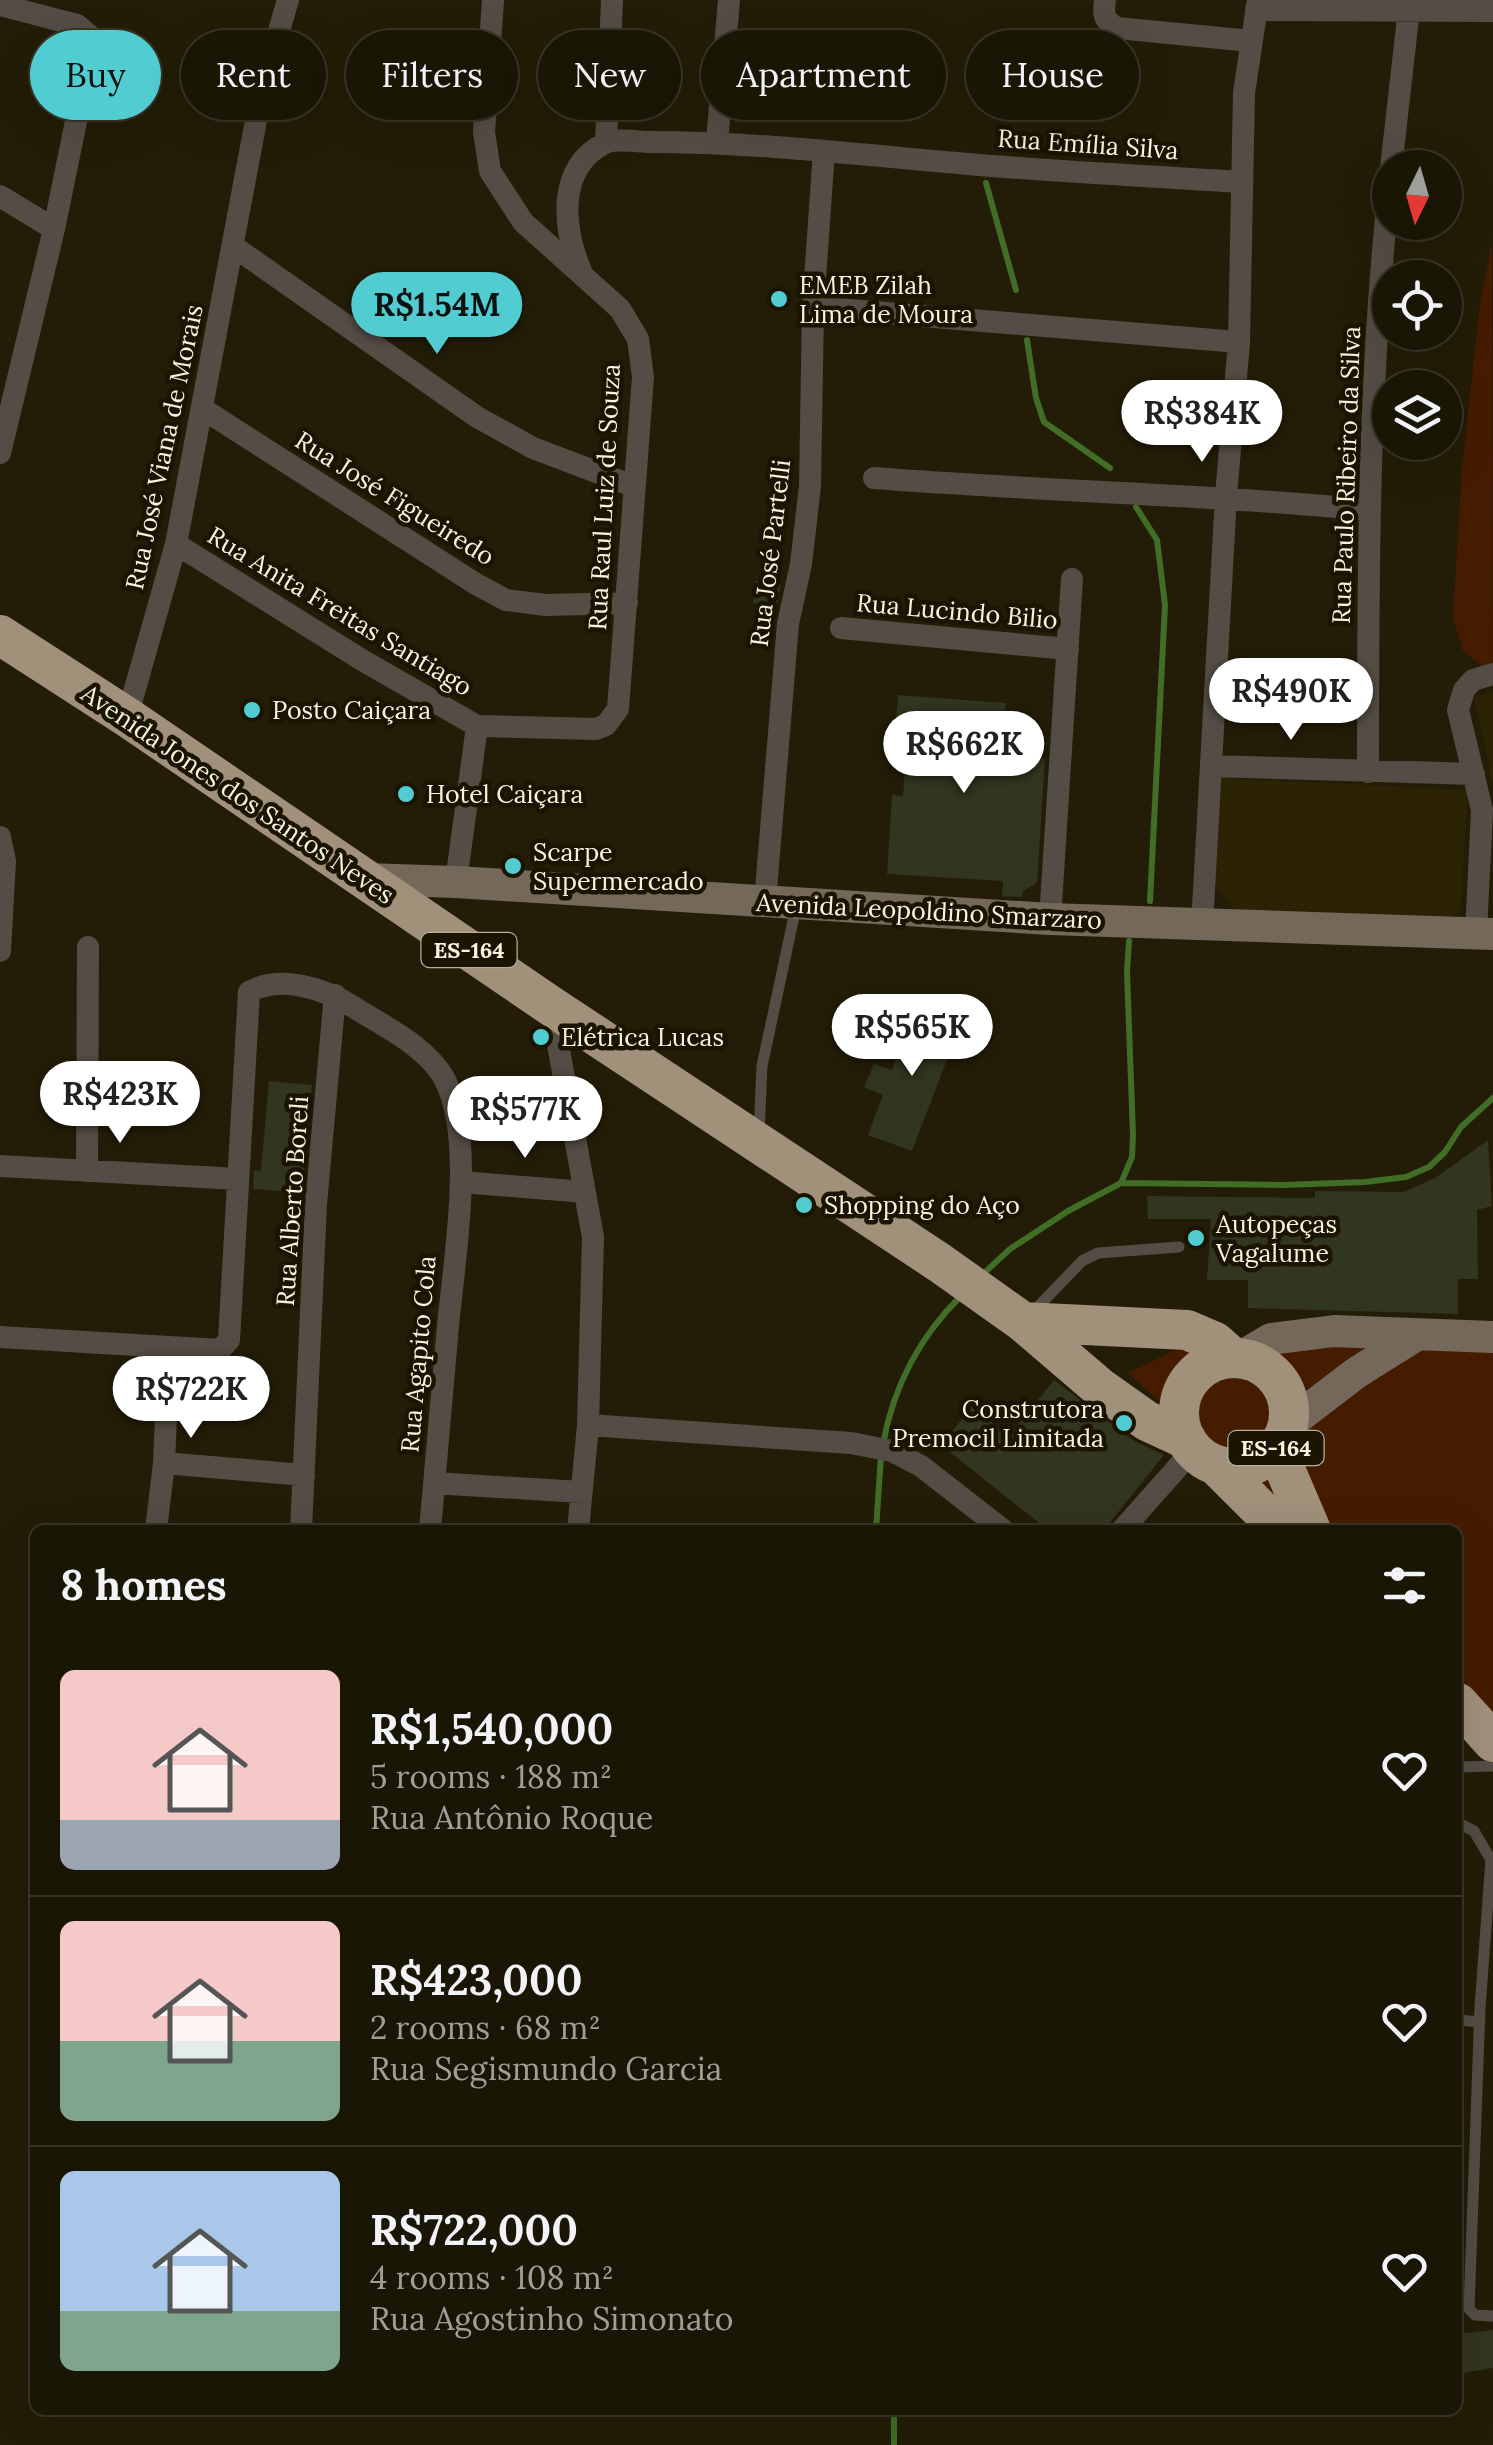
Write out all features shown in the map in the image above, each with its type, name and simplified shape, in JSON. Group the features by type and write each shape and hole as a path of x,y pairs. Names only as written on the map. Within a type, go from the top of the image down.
{"highway":[{"name":"Avenida Jones dos Santos Neves","path":"0,634 551,1006 940,1262 1008,1311 1099,1387 1198,1451 1276,1525"},
{"name":"ES-164","path":"1008,1311 1186,1330 1215,1342 1236,1358 1264,1366 1288,1398 1282,1436 1309,1525"},
{"path":"1198,1451 1178,1414 1184,1388 1202,1368 1236,1358"},
{"name":"ES-164","path":"1198,1451 1242,1467 1255,1464 1282,1436"},
{"path":"1462,1707 1493,1742"}],"street":[{"name":"Rua José Viana de Morais","path":"127,717 176,544 262,89 288,0"},
{"name":"Rua Raul Luiz de Souza","path":"493,0 484,132 490,171 523,222 620,309 638,339 643,377 618,710 606,724 596,728"},
{"path":"584,278 571,246 566,211 570,182 583,160 606,142 612,0"},
{"path":"717,142 729,0"},
{"path":"1106,0 1103,14 1116,28 1252,41"},
{"path":"0,5 77,25 90,36 92,48 54,229 8,382 0,454"},
{"path":"1202,926 1226,496 1239,342 1244,93 1257,5 1493,11"},
{"path":"1393,150 1409,10"},
{"name":"Rua Emília Silva","path":"606,142 717,142 1241,182"},
{"name":"Rua José Partelli","path":"781,903 788,624 801,564 810,486 813,307 824,151"},
{"path":"0,196 54,229"},
{"name":"Rua Paulo Ribeiro da Silva","path":"1368,772 1368,510 1384,240"},
{"path":"233,246 477,417 533,448 633,486"},
{"path":"813,307 1239,342"},
{"name":"Rua José Figueiredo","path":"203,409 506,600 546,605 627,603"},
{"path":"874,478 999,488 1226,496 1368,510"},
{"name":"Rua Anita Freitas Santiago","path":"176,544 362,660 477,726 596,728"},
{"path":"1050,919 1072,579"},
{"name":"Rua Lucindo Bilio","path":"840,628 1068,649"},
{"path":"1485,934 1482,810 1460,725 1460,700 1473,680 1493,674"},
{"path":"456,882 477,726"},
{"path":"1211,766 1474,774"},
{"path":"0,837 5,861 0,951"},
{"name":"Avenida Leopoldino Smarzaro","path":"365,879 1050,919 1485,934"},
{"path":"87,1171 88,946"},
{"path":"0,1337 220,1350 229,1340 249,992 262,984 288,984 335,995"},
{"name":"Rua Agapito Cola","path":"335,995 428,1057 445,1080 456,1118 461,1182 430,1525"},
{"name":"Rua Alberto Boreli","path":"300,1525 316,1204 335,995"},
{"path":"551,1006 593,1238 588,1424 578,1525"},
{"path":"0,1166 238,1178"},
{"path":"461,1182 585,1192"},
{"path":"1236,1358 1271,1339 1300,1334 1493,1337"},
{"path":"1282,1436 1356,1373 1415,1336"},
{"path":"157,1525 164,1463 169,1348"},
{"path":"588,1424 868,1446 892,1452 942,1480 997,1525"},
{"path":"1127,1525 1198,1451"},
{"path":"164,1463 304,1475"},
{"path":"434,1482 581,1492"}],"lane":[{"path":"759,1144 762,1066 781,903"},
{"path":"1008,1311 1098,1253 1179,1247"},
{"path":"1462,1767 1493,1766"},
{"path":"1462,1825 1474,1831 1491,1860 1488,1968 1478,2063 1470,2309 1476,2315 1493,2316"},
{"path":"1462,2020 1480,2022"},
{"path":"1478,2063 1493,2064"}],"shaded area":[{"path":"1492,242 1493,671 1488,671 1463,651 1453,617 1462,468 1480,304"},
{"path":"1493,692 1493,784 1474,696"},
{"path":"1219,778 1468,790 1461,904 1454,918 1236,911 1212,880"},
{"path":"1204,1336 1493,1343 1493,1729 1462,1694 1462,1525 1299,1525 1128,1373"}],"building":[{"path":"755,581 781,584 777,605 753,603"},
{"path":"898,695 1006,703 1002,755 1045,758 1037,883 1023,891 1022,897 1002,896 1003,881 887,874 892,795 903,796 906,757 893,756"},
{"path":"917,1006 961,1023 912,1151 868,1135 883,1095 864,1087 874,1064 892,1070"},
{"path":"269,1081 312,1085 302,1193 253,1189 254,1170 261,1171"},
{"path":"1488,1140 1492,1206 1477,1210 1478,1279 1458,1279 1458,1314 1248,1308 1248,1280 1207,1280 1211,1219 1148,1219 1147,1196 1315,1198 1315,1191 1404,1192 1435,1178"},
{"path":"1054,1380 1134,1441 1164,1455 1108,1525 1042,1525 941,1445 972,1407 1009,1436"},
{"path":"1493,2330 1493,2368 1462,2373 1462,2334"}],"waterway":[{"path":"986,183 1016,290"},
{"path":"1027,340 1044,422 1110,468"},
{"path":"1136,507 1157,540 1165,605 1150,901"},
{"path":"1121,1183 1132,1157 1133,1135 1129,941"},
{"path":"982,1275 1010,1249 1068,1211 1121,1183 1283,1185 1406,1177 1429,1167 1445,1152 1461,1127 1493,1098"},
{"path":"883,1444 894,1402 911,1363 933,1328 962,1295"},
{"path":"876,1525 881,1456"},
{"path":"894,2415 894,2445"}],"place":[{"name":"EMEB Zilah Lima de Moura","path":"779,299"},
{"name":"Posto Caiçara","path":"252,710"},
{"name":"Hotel Caiçara","path":"406,794"},
{"name":"Scarpe Supermercado","path":"513,866"},
{"name":"Elétrica Lucas","path":"541,1037"},
{"name":"Shopping do Aço","path":"804,1205"},
{"name":"Autopeças Vagalume","path":"1196,1238"},
{"name":"Construtora Premocil Limitada","path":"1124,1423"}]}
